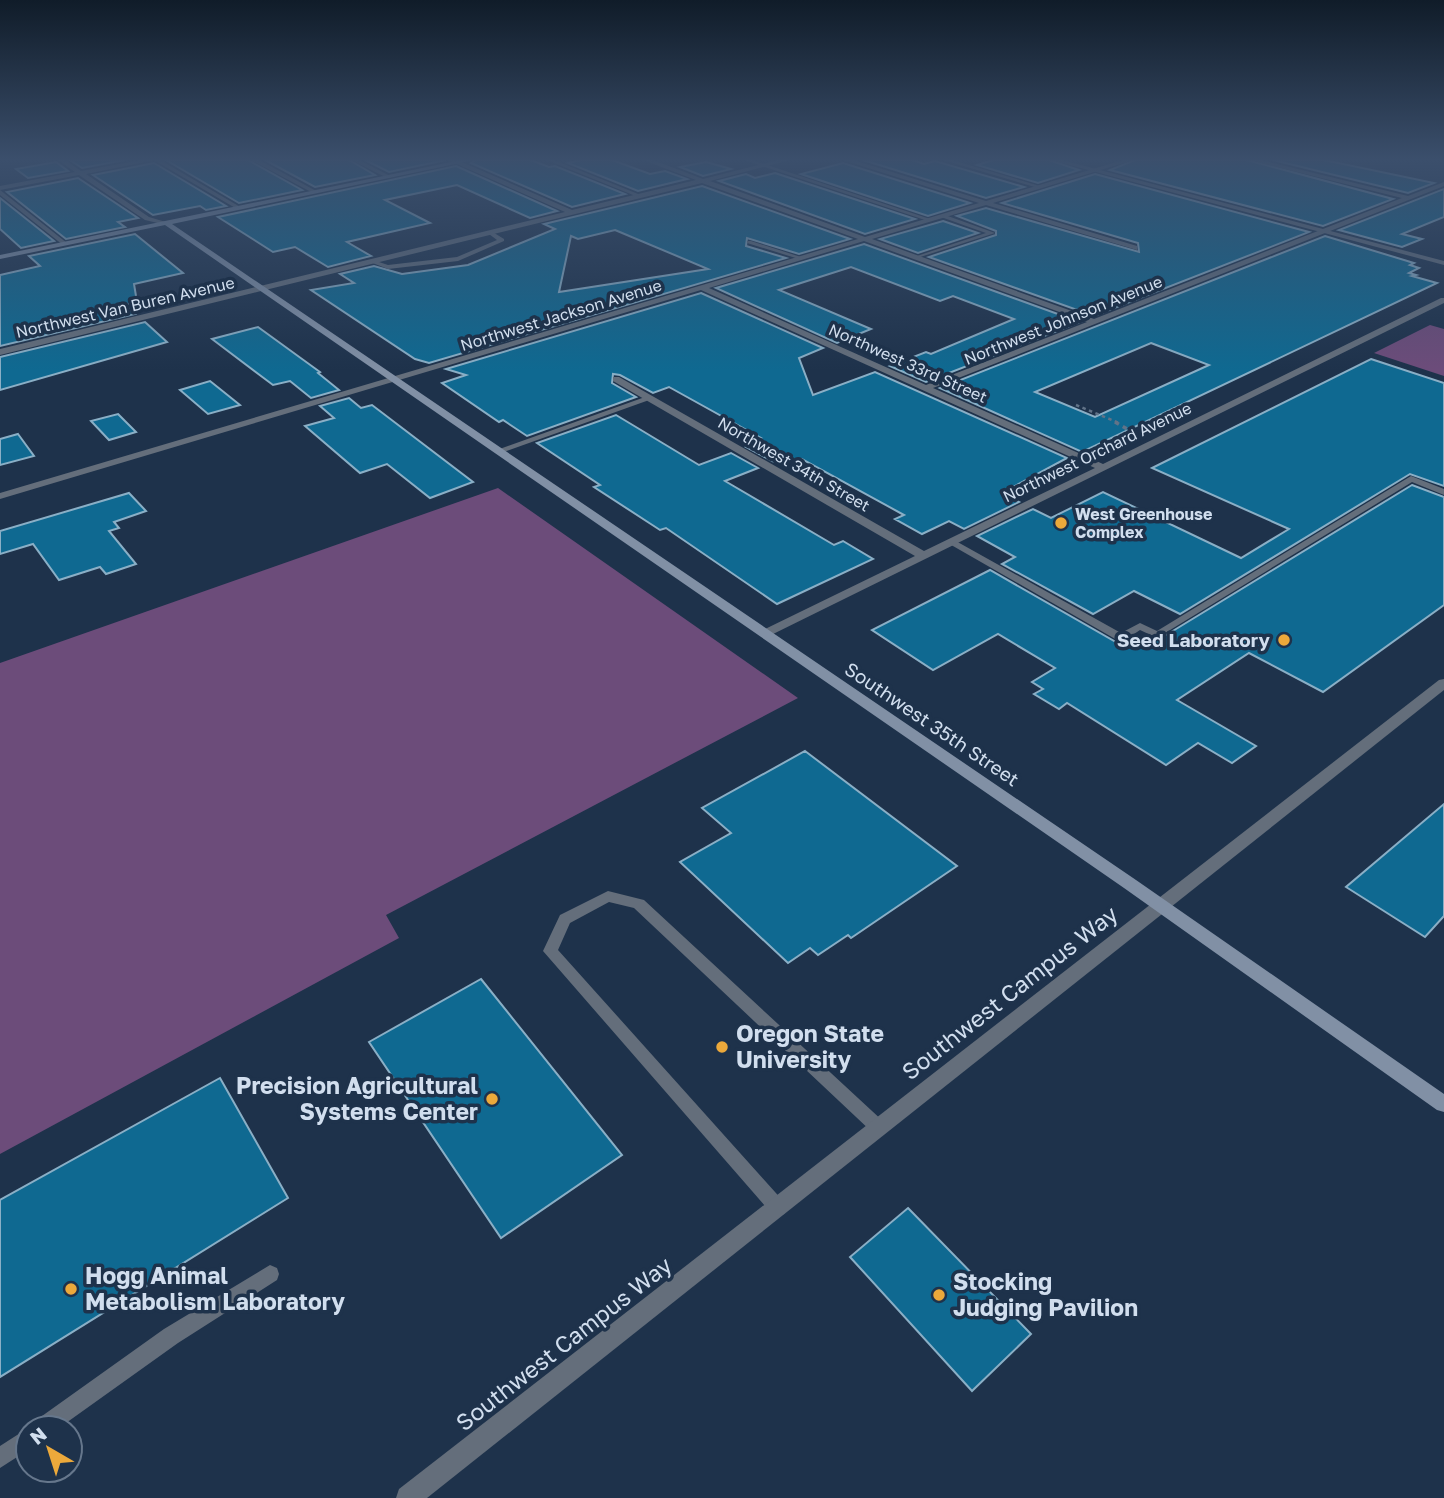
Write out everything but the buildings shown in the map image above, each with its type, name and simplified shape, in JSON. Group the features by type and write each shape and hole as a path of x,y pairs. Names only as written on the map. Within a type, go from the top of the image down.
{"main road":[{"path":"0,257 133,230"},
{"name":"Southwest 35th Street","path":"176,230 1160,905 1444,1104"}],"street":[{"name":"Northwest Van Buren Avenue","path":"0,352 503,230"},
{"path":"840,230 1095,322"},
{"name":"Northwest Jackson Avenue","path":"0,496 896,230"},
{"path":"1074,230 1133,248"},
{"path":"1320,230 1444,263"},
{"name":"Northwest Johnson Avenue","path":"926,388 1327,230"},
{"name":"Northwest 33rd Street","path":"703,288 1101,467"},
{"name":"Northwest Orchard Avenue","path":"765,634 1444,300"},
{"name":"Northwest 34th Street","path":"616,379 924,556"},
{"name":"Southwest Campus Way","path":"408,1498 1444,682"}],"lane":[{"path":"48,230 65,244"},
{"path":"916,258 992,233 983,230"},
{"path":"373,262 388,267 467,257 502,240 491,233"},
{"path":"749,242 801,258"},
{"path":"498,451 648,399"},
{"path":"951,542 1121,638 1140,626 1157,635 1411,479 1444,492"},
{"path":"778,1208 550,951 565,919 608,896 639,904 879,1128"},
{"path":"62,1414 171,1336 270,1274"}],"path":[{"path":"1076,405 1127,426 1133,430 1135,437 1142,434"},
{"path":"1127,426 1132,424"}],"shaded area":[{"path":"1430,325 1444,329 1444,376 1374,353"},
{"path":"498,488 798,698 386,915 399,938 0,1154 0,663"}],"place":[{"name":"West Greenhouse Complex","path":"1061,523"},
{"name":"Seed Laboratory","path":"1284,640"},
{"name":"Oregon State University","path":"722,1047"},
{"name":"Precision Agricultural Systems Center","path":"492,1099"},
{"name":"Hogg Animal Metabolism Laboratory","path":"71,1289"},
{"name":"Stocking Judging Pavilion","path":"939,1295"}]}
